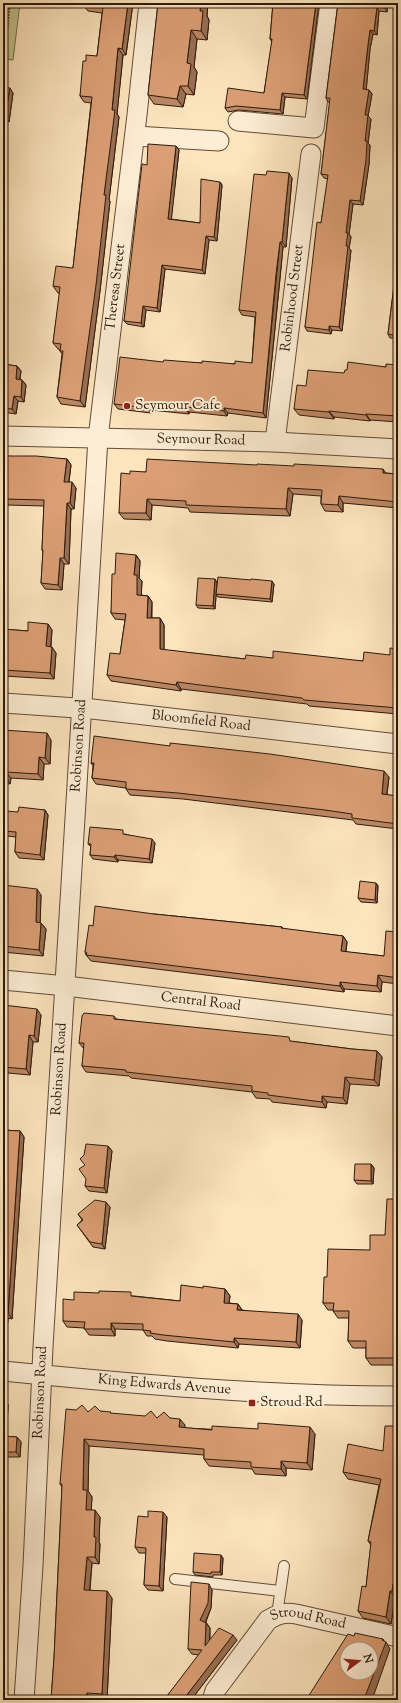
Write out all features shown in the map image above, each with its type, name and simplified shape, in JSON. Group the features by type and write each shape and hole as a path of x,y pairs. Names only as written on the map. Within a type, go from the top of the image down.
{"street":[{"name":"Theresa Street","path":"98,438 135,136 149,3"},
{"path":"238,121 314,128 330,3"},
{"path":"135,136 219,141"},
{"name":"Robinhood Street","path":"275,442 311,154"},
{"name":"Seymour Road","path":"3,436 275,442 398,449"},
{"name":"Robinson Road","path":"24,1700 33,1566 43,1347 66,986 80,708 88,614 98,438"},
{"name":"Bloomfield Road","path":"3,704 80,708 398,744"},
{"name":"Central Road","path":"3,980 66,986 398,1026"},
{"name":"King Edwards Avenue","path":"3,1371 160,1386 280,1394 398,1396"},
{"name":"Stroud Road","path":"212,1700 215,1691 268,1620 277,1615 286,1612 398,1637"}],"lane":[{"path":"277,1615 284,1566"},
{"path":"175,1579 280,1591"}],"path":[{"path":"3,70 10,3"}],"green space":[{"path":"3,3 20,3 13,60 3,59"}],"building":[{"path":"83,3 128,3 122,49 118,48 112,110 115,110 104,195 106,195 96,285 80,401 57,397 63,351 60,351 61,344 53,343 60,287 53,286 56,266 73,268 92,97 80,96 83,61 86,61 86,55 97,56 103,7 83,5"},
{"path":"158,3 201,3 200,11 203,11 201,31 191,30 187,63 191,64 188,86 180,86 177,99 148,95"},
{"path":"273,3 316,3 304,95 282,93 280,110 236,106 225,108 228,88 264,93 272,39 270,39"},
{"path":"338,3 385,3 385,8 377,7 374,31 370,30 363,89 369,90 365,115 368,115 365,141 367,141 366,160 360,201 350,200 346,233 348,233 346,246 348,246 339,327 329,326 329,330 305,327 317,222 321,223 328,175 321,174 330,98 326,98"},
{"path":"3,87 10,88 5,116 3,116"},
{"path":"148,144 176,146 168,219 200,223 201,179 220,182 214,237 206,236 202,270 162,265 157,308 143,306 141,323 124,321 142,164 147,165"},
{"path":"267,171 289,173 282,242 280,242 276,274 263,413 224,408 224,411 148,405 148,408 114,404 120,357 163,362 164,360 202,363 202,361 235,364 235,361 252,363 256,312 239,310 254,174 266,175"},
{"path":"398,253 398,340 396,340 397,336 388,334"},
{"path":"348,362 386,367 386,364 398,365 398,416 294,409 297,385 306,386 308,370 344,373 345,370 347,370"},
{"path":"3,364 17,366 16,379 22,380 21,397 14,396 12,409 3,408"},
{"path":"3,456 36,456 67,459 64,482 72,482 70,503 67,503 64,558 60,558 58,585 41,583 44,500 3,499"},
{"path":"147,459 257,465 294,466 294,464 383,469 383,473 398,474 398,502 339,496 338,505 321,504 322,490 288,488 286,509 186,505 186,501 147,499 146,513 119,513 121,473 130,474 130,471 146,472"},
{"path":"116,553 136,555 134,575 137,575 137,595 148,596 147,618 160,618 160,649 245,659 246,655 273,658 273,651 363,661 364,652 390,655 390,648 398,649 398,708 304,700 302,698 177,682 176,685 107,675 110,653 120,654 126,614 111,613 112,574 115,574"},
{"path":"218,577 272,581 270,599 216,594"},
{"path":"198,578 215,579 213,606 196,605"},
{"path":"28,622 48,624 46,646 52,647 50,673 3,670 3,629 28,631"},
{"path":"3,730 47,733 45,758 39,757 38,774 6,772 6,777 3,777"},
{"path":"94,736 170,746 170,743 270,754 384,771 382,794 398,796 398,824 352,818 352,814 325,810 178,793 126,789 126,782 92,778 94,763 91,763"},
{"path":"19,807 45,810 40,855 15,852 16,832 3,831 6,811 18,812"},
{"path":"90,827 123,830 123,834 152,839 149,859 115,855 114,857 90,855 91,844 88,844"},
{"path":"360,881 376,883 375,900 358,898"},
{"path":"3,885 37,889 36,922 41,923 39,950 3,946"},
{"path":"95,906 154,914 282,927 281,928 343,936 341,951 384,956 386,931 398,932 398,978 378,975 377,986 340,982 340,986 86,955 87,953 85,952 89,925 93,926"},
{"path":"3,1005 37,1009 34,1036 29,1035 26,1069 4,1067"},
{"path":"84,1013 114,1016 114,1019 289,1037 290,1041 377,1051 374,1080 345,1077 343,1098 322,1096 322,1102 268,1095 268,1093 252,1091 252,1086 82,1066 84,1043 79,1043 82,1016"},
{"path":"3,1130 20,1131 8,1313 4,1312 3,1319"},
{"path":"86,1144 108,1146 104,1188 85,1186 86,1179 79,1169 85,1165 80,1159 84,1155"},
{"path":"355,1164 371,1164 371,1181 354,1180"},
{"path":"387,1199 398,1199 398,1341 397,1344 394,1344 394,1358 366,1358 366,1341 348,1341 349,1311 333,1311 334,1303 323,1303 324,1277 327,1277 328,1249 370,1250 370,1235 385,1235"},
{"path":"95,1200 106,1202 102,1244 90,1242 77,1225 83,1220 78,1214"},
{"path":"181,1285 225,1289 224,1303 238,1304 237,1310 298,1314 296,1342 234,1338 234,1342 163,1335 150,1333 151,1331 143,1330 143,1324 111,1323 111,1329 84,1329 85,1322 63,1321 63,1299 74,1300 74,1292 131,1292 131,1296 180,1301"},
{"path":"82,1405 88,1412 95,1406 100,1411 111,1412 110,1413 145,1416 151,1411 157,1418 164,1412 170,1418 180,1419 179,1427 212,1430 212,1426 258,1429 258,1423 310,1427 307,1463 281,1461 281,1469 251,1467 251,1462 204,1459 204,1449 84,1439 83,1490 87,1490 86,1510 95,1510 94,1537 96,1537 95,1557 87,1557 84,1590 107,1591 102,1694 87,1693 86,1700 51,1700 61,1509 62,1484 60,1484 66,1409 76,1410"},
{"path":"398,1419 398,1560 395,1584 393,1584 392,1591 390,1591 386,1617 358,1611 362,1586 366,1587 371,1542 368,1541 381,1479 343,1472 348,1444 383,1451 385,1426 397,1426"},
{"path":"3,1436 17,1437 16,1452 3,1452"},
{"path":"148,1511 163,1512 159,1586 144,1585 146,1548 135,1547 138,1516 148,1517"},
{"path":"194,1553 221,1555 220,1572 211,1572 211,1574 193,1572"},
{"path":"191,1582 209,1584 208,1603 200,1620 206,1623 205,1646 219,1628 233,1635 183,1700 164,1700 202,1650 188,1649"},
{"path":"355,1633 383,1639 382,1640 386,1642 379,1660 379,1641 344,1641 348,1634 354,1636"},
{"path":"339,1648 339,1681 371,1681 363,1700 306,1700"}],"place":[{"name":"Seymour Cafe","path":"127,406"},
{"name":"Stroud Rd","path":"252,1403"}]}
